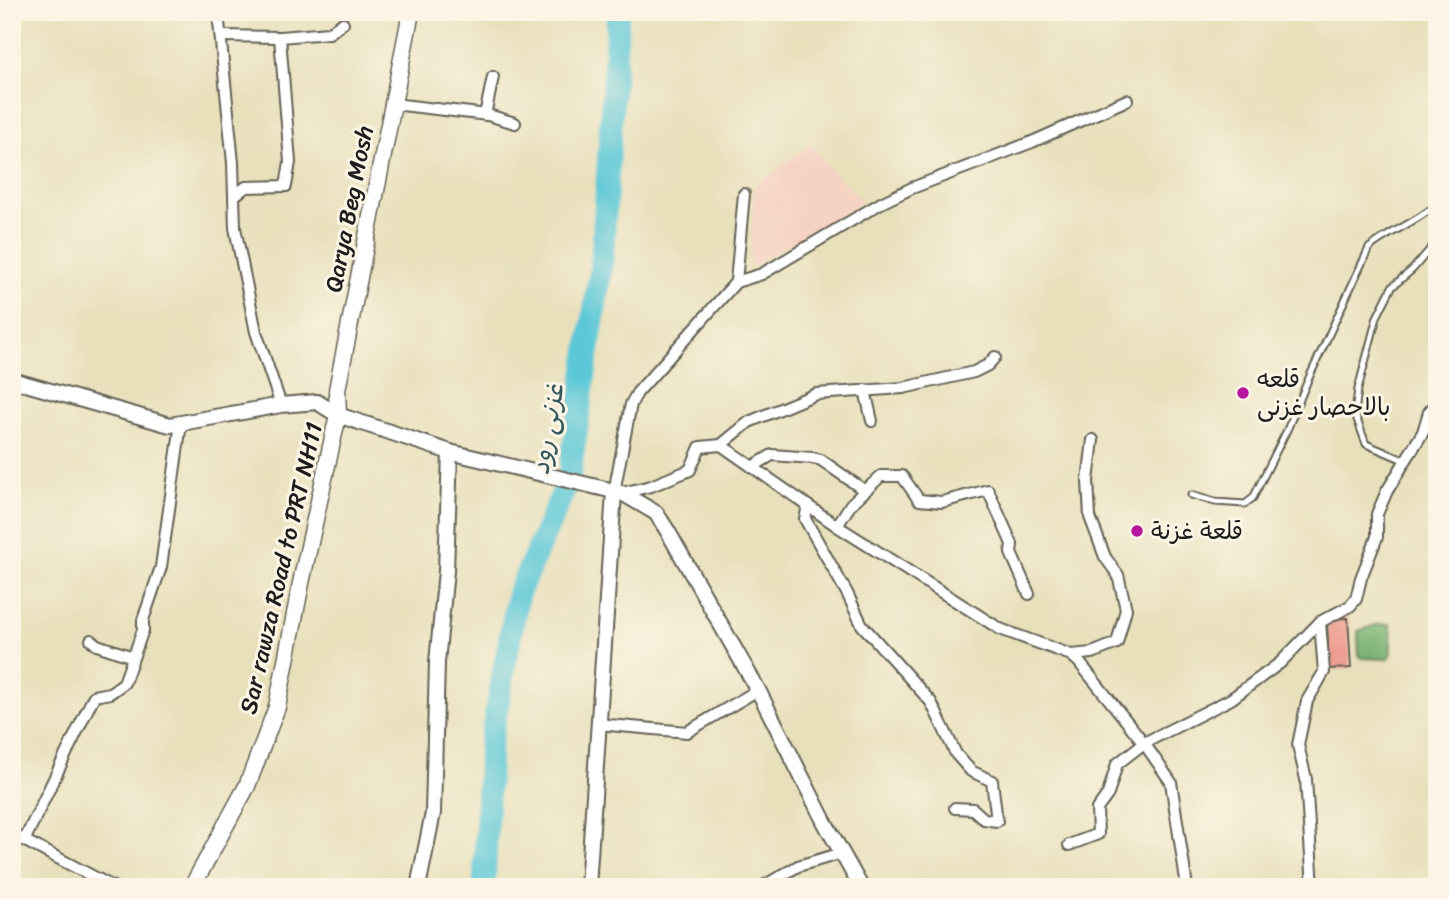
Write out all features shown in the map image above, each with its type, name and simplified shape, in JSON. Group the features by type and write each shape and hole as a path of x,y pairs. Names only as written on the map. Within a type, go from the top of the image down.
{"main road":[{"name":"Qarya Beg Mosh","path":"338,415 337,390 411,12"},
{"name":"Sar rawza Road to PRT NH11","path":"192,887 247,786 277,707 300,583 338,415"}],"street":[{"path":"218,12 235,228 256,332 281,405"},
{"path":"221,36 280,37 329,33 343,23"},
{"path":"234,195 246,187 286,186 290,162 280,37"},
{"path":"485,115 493,77"},
{"path":"588,887 613,491 631,404 637,393 736,282 762,274 881,203 912,188 1032,142 1127,100"},
{"path":"393,104 485,115 515,123"},
{"path":"736,282 744,194"},
{"path":"613,491 651,486 690,470 700,447 721,445 749,422 816,394 903,388 974,372 988,365 995,357"},
{"path":"12,380 170,425 281,405 317,402 338,415"},
{"path":"865,390 872,421"},
{"path":"1069,845 1098,834 1097,809 1108,794 1117,764 1144,743 1231,699 1280,663 1320,622 1350,606 1356,598 1377,537 1377,514 1387,491 1423,432 1429,412 1437,402"},
{"name":"Sar rawza Road to PRT NH11","path":"338,415 450,452 613,491 656,513 758,690 861,887"},
{"path":"25,839 94,696 110,693 124,683 161,567 181,423"},
{"path":"721,445 837,526 1000,629 1071,655 1092,653 1117,643 1126,609 1118,575 1105,557 1090,517 1088,481 1093,439"},
{"path":"418,887 433,813 438,662 446,571 450,452"},
{"path":"752,467 772,455 813,458 821,460 864,490"},
{"path":"837,526 851,504 881,476 902,476 919,500 942,502 988,489 1012,544 1011,553 1029,594"},
{"path":"808,506 805,519 862,625 931,702 956,754 971,771 992,781 997,821 984,818 973,809 955,808"},
{"path":"1314,887 1306,779 1298,745 1307,701 1324,672 1320,622"},
{"path":"91,640 97,645 133,657"},
{"path":"1071,655 1144,743 1171,782 1187,887"},
{"path":"598,724 687,732 758,690"},
{"path":"12,834 113,887"},
{"path":"762,887 798,866 842,853"}],"lane":[{"path":"1191,495 1214,502 1245,505 1253,498 1287,430 1369,248 1386,235 1429,212 1437,204"},
{"path":"1406,461 1366,444 1354,414 1377,317 1392,287 1413,269 1437,241"}],"shaded area":[{"path":"811,144 830,169 863,202 750,267 754,187"}],"green space":[{"path":"1390,624 1391,655 1388,659 1362,658 1359,655 1358,631"}],"building":[{"path":"1348,618 1351,668 1329,669 1327,619"}],"waterway":[{"name":"غزنی رود","path":"484,887 490,745 518,594 569,479 602,260 618,12"}],"place":[{"name":"قلعه بالاحصار غزنی","path":"1243,393"},
{"name":"قلعة غزنة","path":"1137,531"}]}
